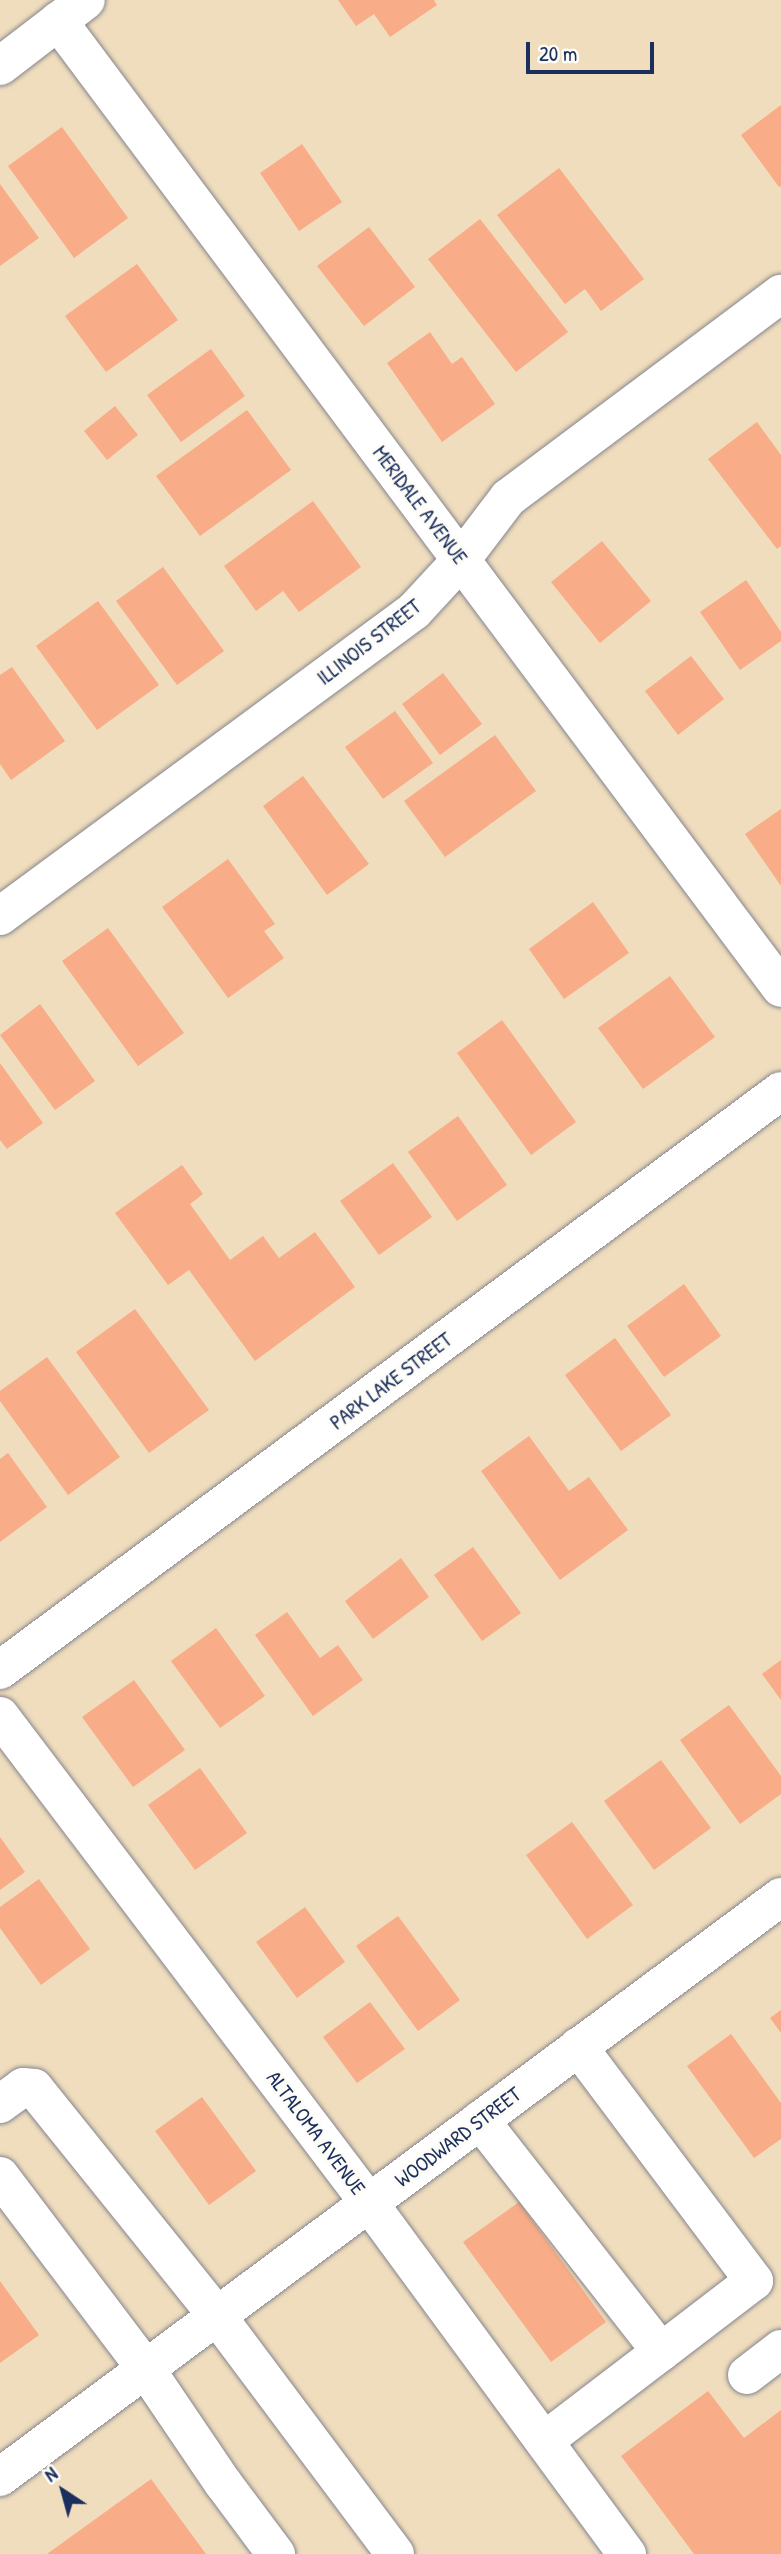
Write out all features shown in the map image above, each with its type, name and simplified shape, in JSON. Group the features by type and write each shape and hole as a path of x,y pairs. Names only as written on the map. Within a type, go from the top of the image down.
{"street":[{"path":"0,66 72,11"},
{"name":"MERIDALE AVENUE","path":"72,11 461,560 781,988"},
{"name":"ILLINOIS STREET","path":"0,916 414,611 461,560 508,498 781,294"},
{"name":"PARK LAKE STREET","path":"0,1670 781,1091"},
{"name":"ALTALOMA AVENUE","path":"0,1716 369,2203 627,2554"},
{"name":"WOODWARD STREET","path":"0,2477 781,1896"},
{"path":"544,2441 754,2281 578,2047"},
{"path":"0,2104 23,2087 34,2088 217,2316 395,2554"},
{"path":"480,2120 661,2352"},
{"path":"0,2176 145,2368 275,2554"},
{"path":"747,2375 781,2349"}],"building":[{"path":"338,0 434,0 437,5 390,37 374,14 356,26"},
{"path":"781,105 781,186 779,187 741,135"},
{"path":"62,127 128,218 74,258 8,166"},
{"path":"302,144 342,202 299,231 260,173"},
{"path":"559,168 644,279 601,311 585,289 565,304 497,215"},
{"path":"0,184 39,238 0,266"},
{"path":"480,219 568,332 516,372 428,259"},
{"path":"369,227 415,287 364,326 317,266"},
{"path":"137,264 178,320 106,372 65,316"},
{"path":"430,332 452,364 462,357 495,404 442,442 387,363"},
{"path":"211,349 245,396 181,442 147,395"},
{"path":"115,406 138,435 107,460 84,431"},
{"path":"247,410 291,470 200,536 156,476"},
{"path":"757,422 781,455 781,546 777,549 708,459"},
{"path":"313,501 361,567 299,612 283,591 256,611 224,566"},
{"path":"602,541 651,601 600,643 551,582"},
{"path":"163,567 224,651 177,685 116,601"},
{"path":"746,580 781,632 781,641 740,670 700,612"},
{"path":"98,601 159,685 97,730 36,646"},
{"path":"691,656 724,699 678,735 645,691"},
{"path":"12,667 65,741 11,780 0,764 0,675"},
{"path":"443,673 482,724 440,755 402,704"},
{"path":"395,711 433,763 383,799 345,747"},
{"path":"495,735 536,791 445,857 404,801"},
{"path":"303,776 369,864 327,895 263,806"},
{"path":"781,809 781,886 745,834"},
{"path":"228,859 275,924 264,931 284,958 228,998 162,907"},
{"path":"593,902 629,953 564,999 529,949"},
{"path":"108,928 184,1033 138,1066 62,961"},
{"path":"670,976 715,1037 643,1089 598,1028"},
{"path":"40,1004 95,1081 55,1110 0,1035"},
{"path":"502,1020 576,1122 531,1155 457,1053"},
{"path":"0,1063 43,1123 7,1149 0,1140"},
{"path":"458,1116 507,1185 457,1221 408,1152"},
{"path":"393,1163 432,1217 379,1255 340,1201"},
{"path":"182,1165 203,1194 190,1204 230,1260 263,1236 279,1258 315,1232 355,1287 255,1361 189,1270 168,1285 115,1213"},
{"path":"684,1284 721,1336 664,1377 627,1326"},
{"path":"135,1309 209,1410 149,1453 76,1352"},
{"path":"615,1338 671,1415 621,1451 565,1375"},
{"path":"47,1357 120,1457 68,1495 0,1401 0,1391"},
{"path":"529,1436 569,1491 589,1477 628,1530 560,1580 481,1471"},
{"path":"8,1453 47,1507 0,1542 0,1459"},
{"path":"473,1547 521,1613 482,1641 434,1575"},
{"path":"401,1558 429,1597 373,1639 345,1601"},
{"path":"287,1612 320,1658 338,1645 363,1680 313,1716 255,1635"},
{"path":"216,1628 265,1696 220,1728 171,1661"},
{"path":"781,1660 781,1700 762,1674"},
{"path":"134,1680 185,1750 133,1787 82,1717"},
{"path":"729,1705 781,1776 781,1794 740,1824 680,1740"},
{"path":"661,1760 711,1828 654,1870 604,1801"},
{"path":"200,1768 247,1833 195,1870 148,1805"},
{"path":"572,1822 633,1905 587,1939 526,1855"},
{"path":"0,1837 25,1872 0,1890"},
{"path":"39,1879 90,1949 41,1985 0,1928 0,1907"},
{"path":"305,1907 345,1962 297,1998 256,1942"},
{"path":"398,1916 460,2000 418,2031 356,1946"},
{"path":"370,2002 405,2049 357,2083 323,2037"},
{"path":"781,2010 781,2033 770,2018"},
{"path":"731,2034 781,2103 781,2139 754,2158 687,2066"},
{"path":"202,2097 256,2171 209,2205 155,2131"},
{"path":"519,2202 606,2322 551,2362 463,2242"},
{"path":"0,2281 39,2335 0,2363"},
{"path":"708,2391 744,2438 781,2410 781,2554 694,2554 621,2456"},
{"path":"151,2479 206,2554 47,2554"}]}
